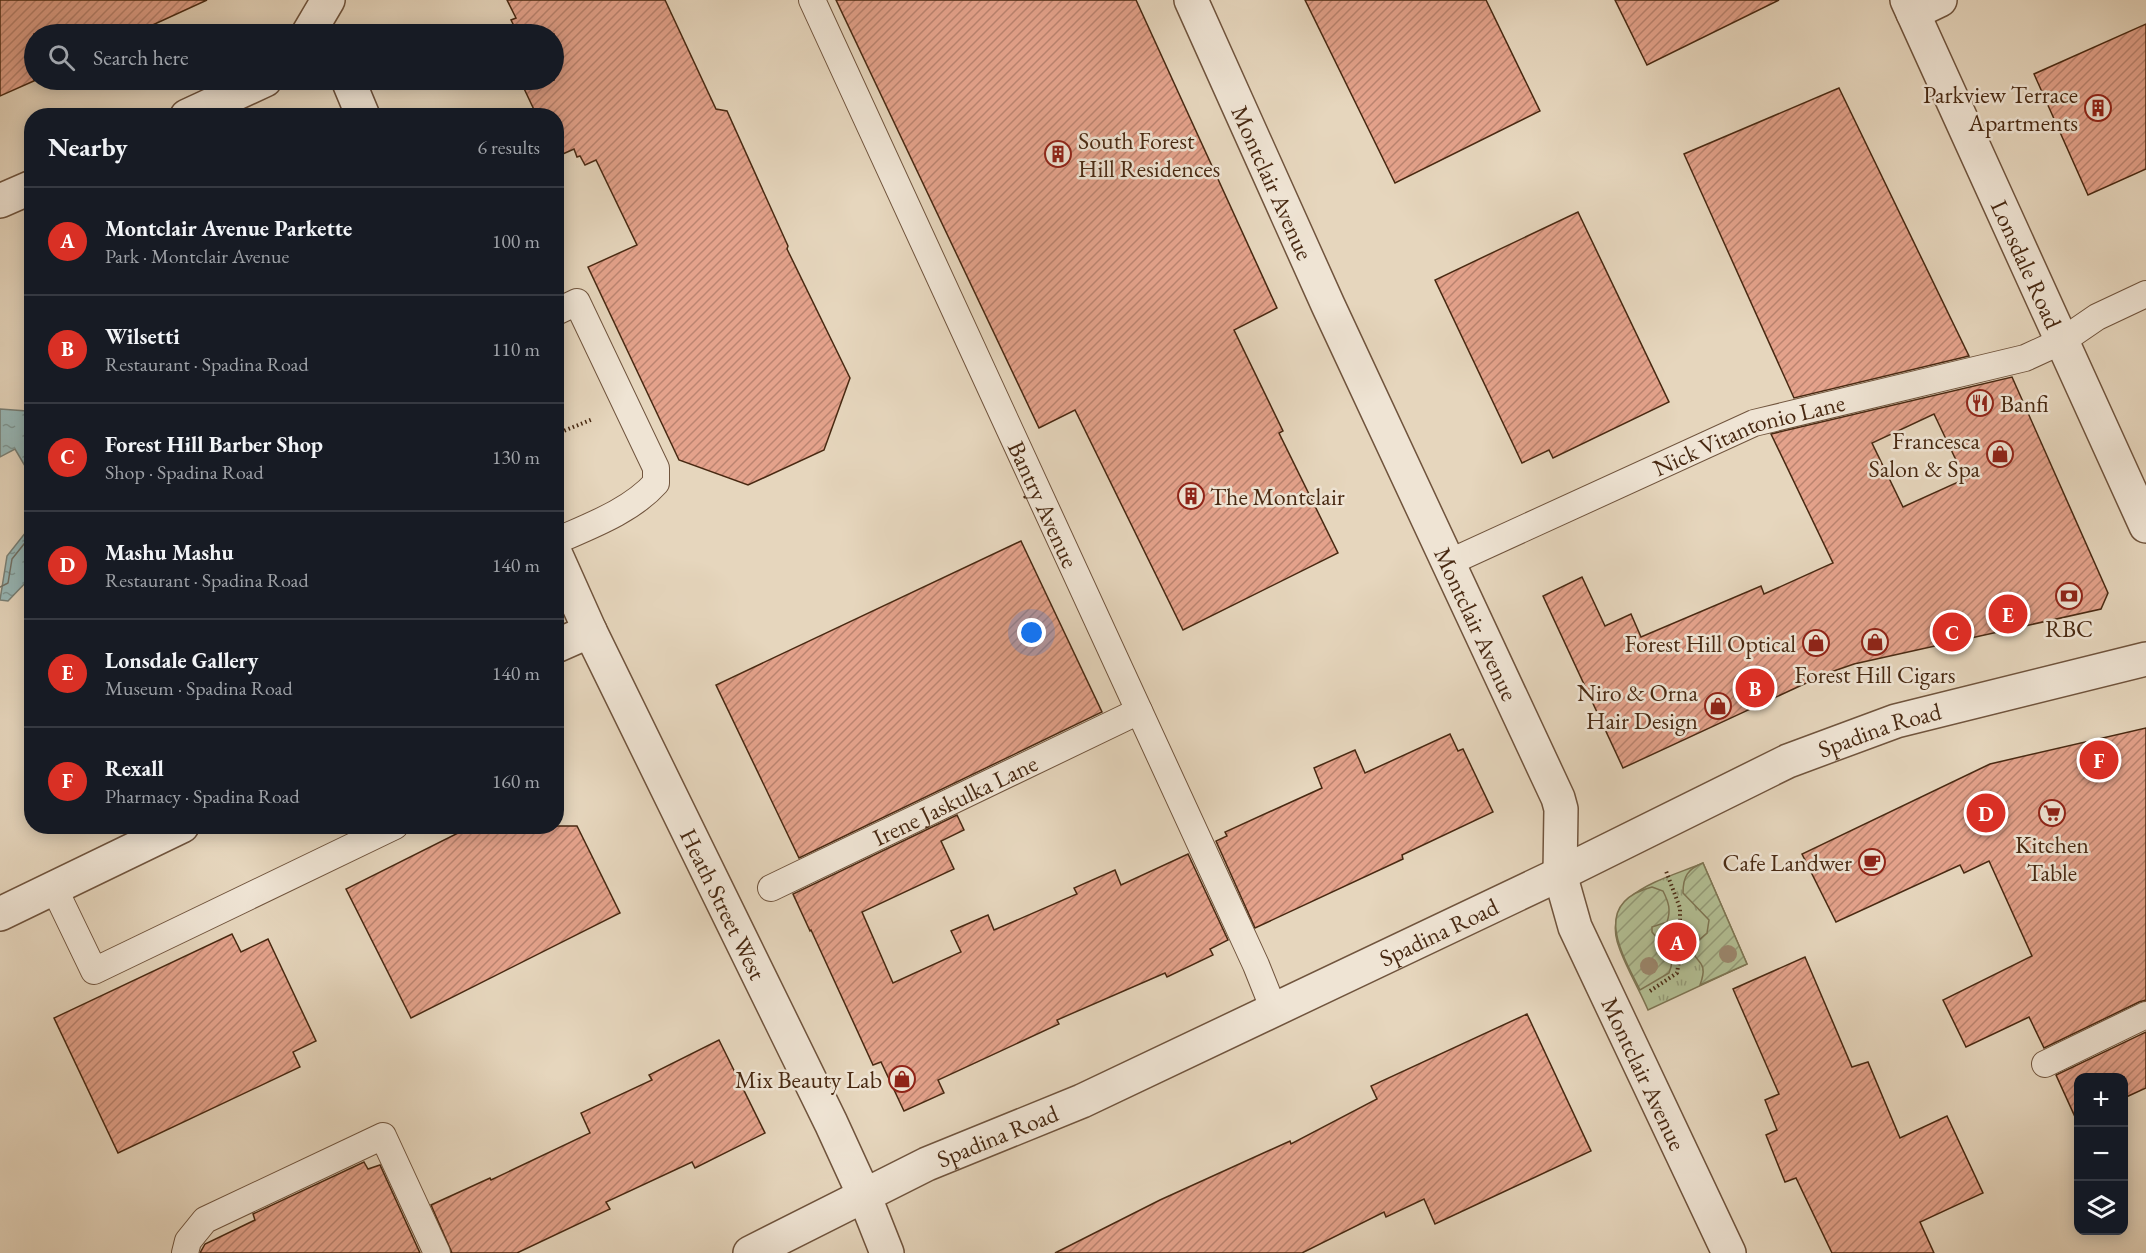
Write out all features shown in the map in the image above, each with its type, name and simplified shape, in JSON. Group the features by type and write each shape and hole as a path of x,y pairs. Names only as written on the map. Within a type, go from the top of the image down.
{"street":[{"name":"Montclair Avenue","path":"1191,0 1328,305 1558,798 1561,810 1560,874 1582,943 1729,1253"},
{"name":"Lonsdale Road","path":"1920,4 2062,341 2146,526"},
{"path":"204,108 243,90"},
{"path":"352,90 360,108"},
{"path":"0,201 24,190"},
{"name":"Heath Street West","path":"564,573 590,631 831,1123 864,1195 887,1253"},
{"path":"564,642 590,631"},
{"name":"Spadina Road","path":"750,1253 927,1164 1082,1101 1560,874 1799,757 1896,721 2146,659"},
{"path":"0,914 165,834"}],"lane":[{"name":"Bantry Avenue","path":"812,0 1256,965 1274,1010"},
{"name":"Nick Vitantonio Lane","path":"1448,563 1754,423 2025,358 2062,341 2097,317 2146,294"},
{"path":"564,308 577,302 656,468 656,483 645,495 594,524 564,537"},
{"name":"Irene Jaskulka Lane","path":"771,888 1139,711"},
{"path":"54,888 94,970 378,834"},
{"path":"2044,1064 2146,1015"},
{"path":"185,1253 188,1241 205,1220 383,1136 437,1253"}],"path":[{"path":"1644,994 1677,973 1680,955 1680,908 1666,871"}],"green space":[{"path":"1703,863 1747,964 1648,1010 1620,950 1615,931 1618,915 1626,902 1638,892 1653,883"},
{"path":"1703,863 1747,964 1700,985 1703,970 1692,946 1707,933 1709,920 1683,893 1687,874"},
{"path":"1652,887 1663,891 1668,903 1667,922 1652,927 1652,932 1669,949 1672,964 1669,973 1640,990 1619,945 1616,917 1622,904 1633,894"}],"water":[{"path":"0,409 24,411 24,464 15,449 0,457"},
{"path":"24,535 24,584 8,601 0,600 7,556"}],"building":[{"path":"0,0 207,0 155,24 24,24 24,85 0,96"},
{"path":"507,0 665,0 716,109 727,111 788,246 787,249 850,378 824,450 748,485 679,460 588,267 637,245 596,160 585,165 580,156 577,157 574,149 564,153 564,108 533,108 525,90 564,90 564,24 513,24 511,20 516,18"},
{"name":"South Forest Hill Residences","path":"836,0 1136,0 1277,308 1234,330 1283,431 1279,433 1338,553 1183,630 1075,410 1039,428"},
{"path":"1305,0 1486,0 1540,111 1395,183"},
{"path":"1615,0 1779,0 1647,65"},
{"name":"Parkview Terrace Apartments","path":"2146,24 2146,169 2088,195 2034,74"},
{"path":"1839,88 1969,356 1794,398 1684,154"},
{"path":"1578,212 1669,402 1553,458 1549,450 1522,463 1435,280"},
{"path":"2012,377 2108,593 2101,609 1854,664 1828,673 1623,768 1543,596 1582,577 1605,626 1631,614 1641,637 1761,586 1764,594 1833,563 1771,434","holes":["1934,414 1965,479 1903,507 1872,443"]},
{"path":"1021,541 1102,712 799,858 716,685"},
{"path":"2146,728 2146,1000 2044,1048 2029,1017 1966,1047 1943,1000 2032,956 1989,861 1964,873 1960,865 1836,922 1802,854 1990,764"},
{"path":"1450,734 1458,751 1463,749 1493,812 1402,855 1403,859 1255,928 1216,841 1227,836 1225,832 1322,788 1314,768 1355,750 1365,773"},
{"path":"957,815 964,830 941,841 954,869 862,912 893,983 961,952 951,931 988,915 994,930 1077,894 1074,888 1115,870 1121,885 1188,854 1228,940 1210,949 1213,955 1167,977 1165,973 1057,1020 1059,1024 938,1080 944,1093 904,1111 881,1062 873,1065 793,894"},
{"path":"564,826 577,826 620,913 411,1018 346,889 456,834 564,834"},
{"path":"232,934 241,952 268,939 316,1041 293,1052 300,1067 118,1153 54,1018"},
{"path":"1805,957 1852,1067 1868,1062 1900,1138 1947,1116 1983,1193 1920,1222 1934,1253 1832,1253 1796,1178 1785,1182 1766,1135 1777,1130 1765,1100 1779,1094 1733,989"},
{"path":"1527,1014 1591,1151 1435,1224 1424,1199 1386,1217 1384,1212 1302,1253 1055,1253 1160,1200 1290,1141 1291,1144 1377,1099 1371,1086"},
{"path":"2146,1032 2146,1088 2128,1096 2128,1073 2074,1073 2074,1115 2056,1075"},
{"path":"719,1040 765,1133 695,1168 692,1162 606,1202 610,1209 517,1253 452,1253 431,1205 490,1178 491,1180 590,1133 581,1113 652,1080 649,1075"},
{"path":"364,1162 368,1169 380,1165 420,1253 200,1253 205,1244 255,1220 253,1214"}],"place":[{"name":"Parkview Terrace Apartments","path":"2098,108"},
{"name":"South Forest Hill Residences","path":"1058,154"},
{"name":"Banfi","path":"1980,403"},
{"name":"Francesca Salon & Spa","path":"2000,454"},
{"name":"The Montclair","path":"1191,496"},
{"name":"RBC","path":"2069,596"},
{"name":"Lonsdale Gallery","path":"2008,614"},
{"name":"Forest Hill Barber Shop","path":"1952,632"},
{"name":"Forest Hill Cigars","path":"1875,642"},
{"name":"Forest Hill Optical","path":"1816,643"},
{"name":"Wilsetti","path":"1755,688"},
{"name":"Niro & Orna Hair Design","path":"1718,706"},
{"name":"Rexall","path":"2099,760"},
{"name":"Mashu Mashu","path":"1986,813"},
{"name":"Kitchen Table","path":"2052,813"},
{"name":"Cafe Landwer","path":"1872,862"},
{"name":"Montclair Avenue Parkette","path":"1677,942"},
{"name":"Mix Beauty Lab","path":"902,1079"}]}
